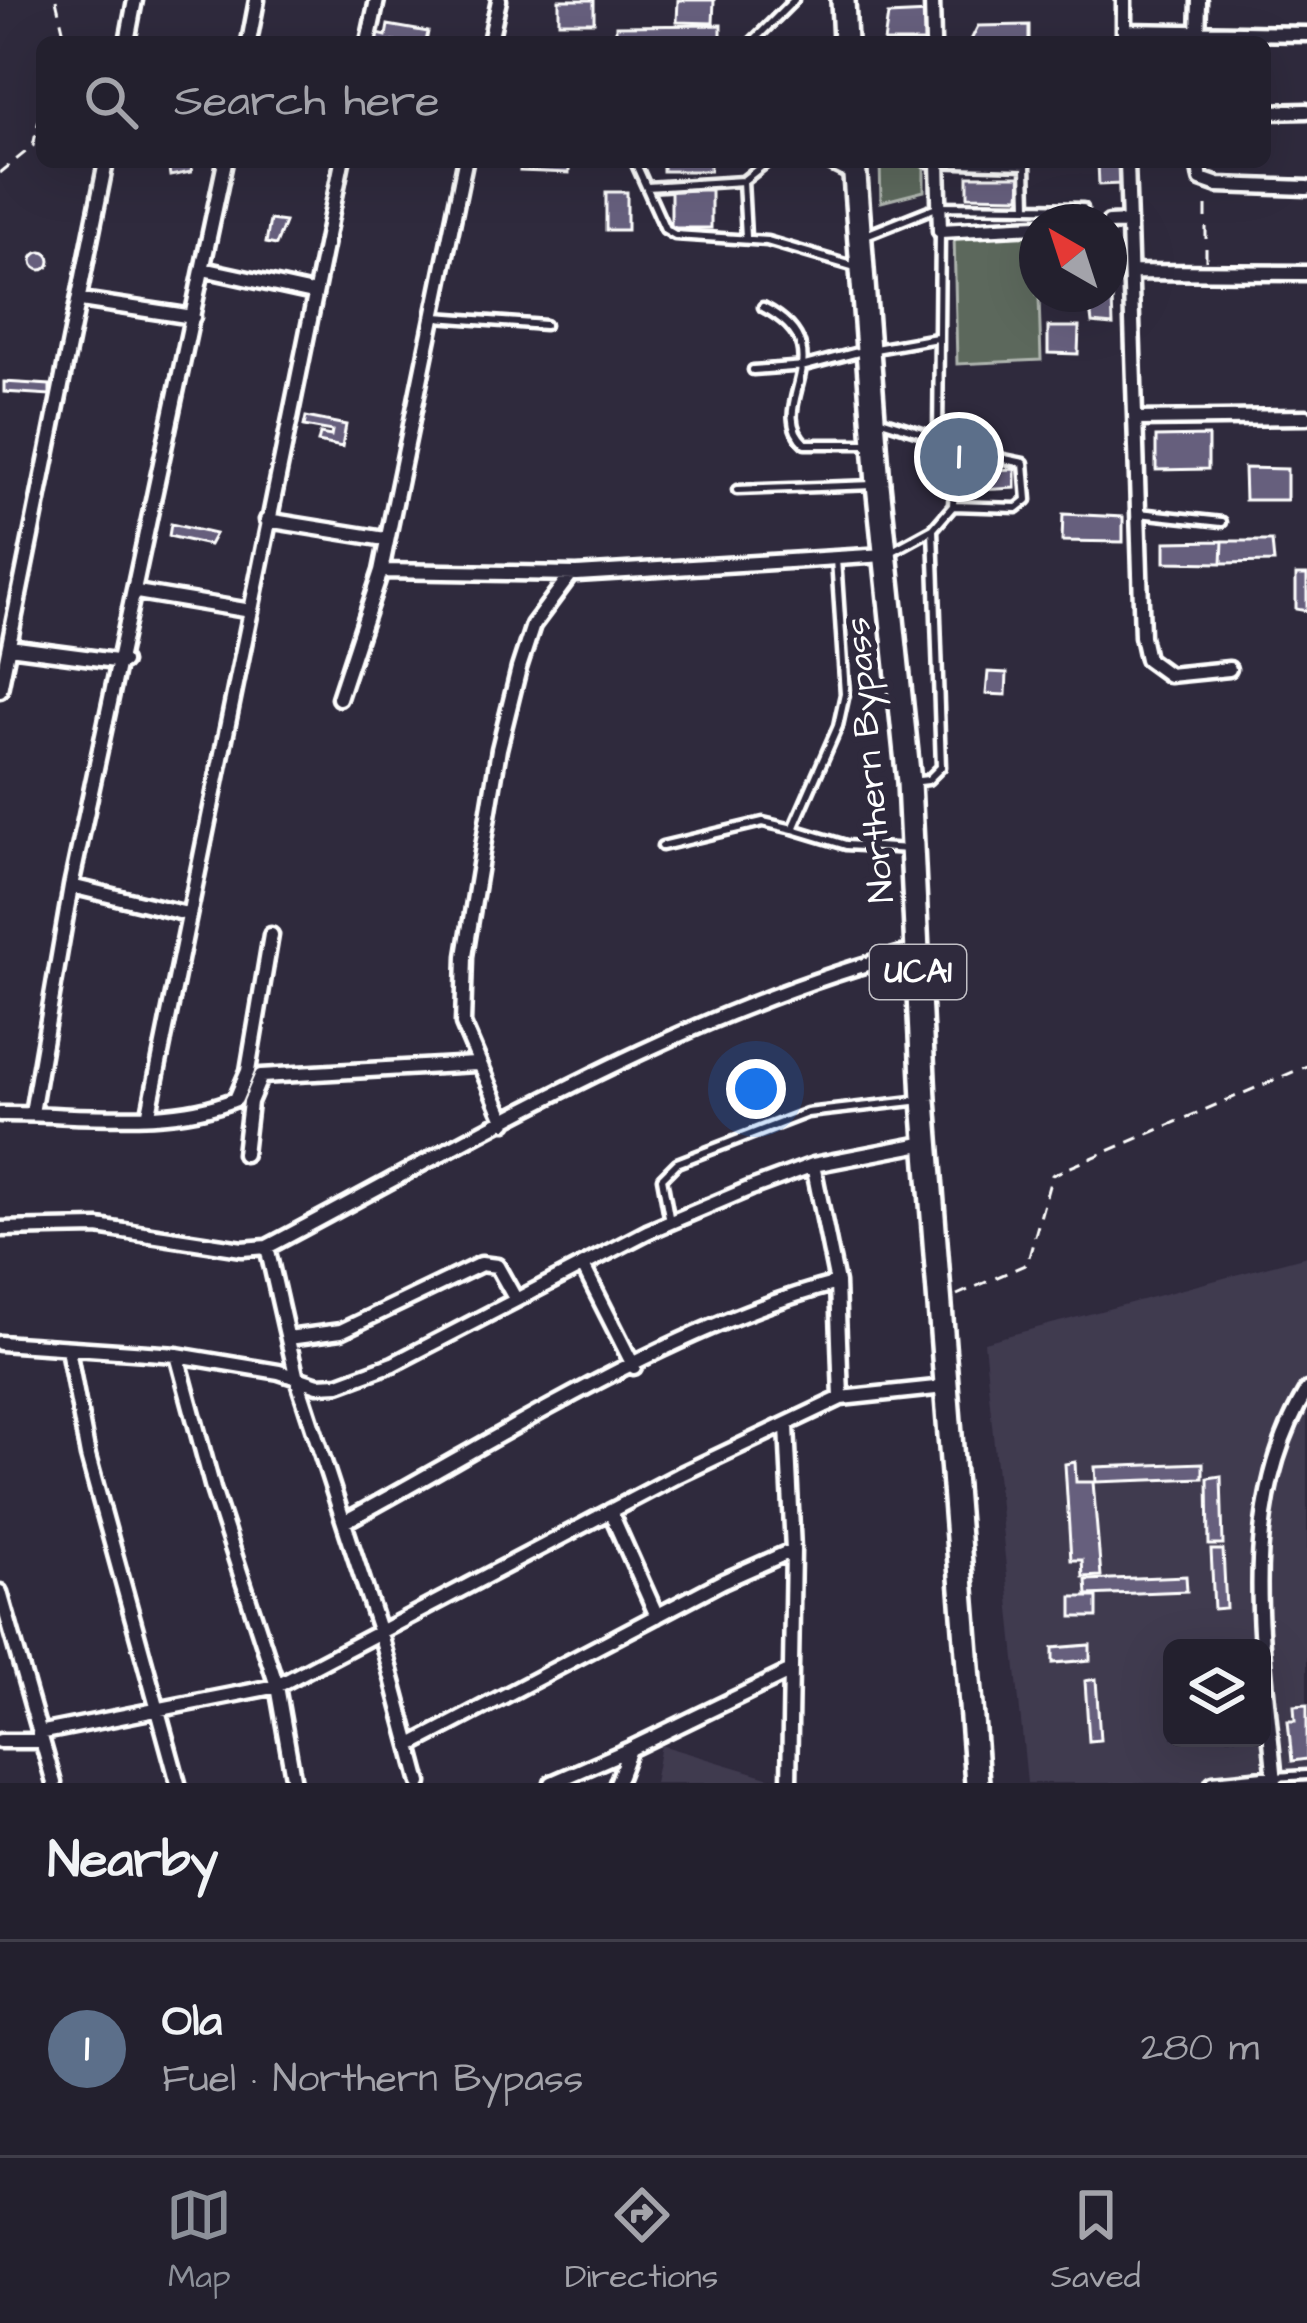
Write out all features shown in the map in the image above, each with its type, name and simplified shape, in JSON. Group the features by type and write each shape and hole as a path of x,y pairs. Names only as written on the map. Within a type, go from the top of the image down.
{"main road":[{"path":"843,0 845,36"},
{"name":"Northern Bypass","path":"855,170 866,350 909,782 924,1100 976,1783"}],"street":[{"path":"128,36 135,0"},
{"path":"250,36 257,0"},
{"path":"369,36 377,0"},
{"path":"491,36 499,0"},
{"path":"932,0 934,36"},
{"path":"1124,0 1124,36"},
{"path":"1198,36 1199,0"},
{"path":"1252,36 1307,34"},
{"path":"1271,112 1307,111"},
{"path":"0,690 105,168"},
{"path":"32,1113 71,886 123,662 224,168"},
{"path":"149,1113 341,168"},
{"path":"339,698 381,571 464,168"},
{"path":"935,168 940,231 1019,227"},
{"path":"1126,168 1136,512 1147,658 1169,675 1228,669"},
{"path":"1200,168 1206,182 1307,188"},
{"path":"202,269 314,293"},
{"path":"1131,272 1307,273"},
{"path":"81,300 193,317"},
{"path":"1136,419 1307,417"},
{"path":"267,520 386,539"},
{"path":"381,571 571,574 885,555"},
{"path":"505,1122 476,1064 463,1024 465,956 499,749 533,626 571,574"},
{"path":"137,592 251,611"},
{"path":"8,647 123,662"},
{"path":"71,886 187,914"},
{"path":"0,1114 149,1113 216,1107 236,1099 248,1071 271,935"},
{"path":"0,1228 98,1227 242,1249 267,1246 730,1010 855,965 917,950"},
{"path":"244,1154 250,1102 261,1076 476,1064"},
{"path":"0,1343 178,1355 319,1385 351,1381 670,1222 813,1165 927,1143"},
{"path":"813,1165 837,1283 841,1398"},
{"path":"267,1246 297,1379 380,1633 420,1783"},
{"path":"288,1338 341,1331 481,1264 497,1266 515,1300"},
{"path":"583,1266 634,1366"},
{"path":"344,1522 634,1366 756,1308 837,1283"},
{"path":"68,1349 88,1456 178,1783"},
{"path":"178,1355 213,1489 277,1686 294,1783"},
{"path":"0,1741 41,1737 277,1686 610,1511 841,1398 945,1387"},
{"path":"1213,1783 1274,1780 1258,1574 1261,1520 1271,1469 1307,1390"},
{"path":"787,1426 793,1550 789,1783"},
{"path":"610,1511 657,1616"},
{"path":"411,1745 793,1550"},
{"path":"0,1592 5,1626 54,1783"},
{"path":"552,1783 789,1672"},
{"path":"617,1783 630,1749"}],"lane":[{"path":"758,36 792,0"},
{"path":"638,168 665,229 675,235 746,237 862,269"},
{"path":"647,187 743,181 759,168"},
{"path":"1026,168 1027,204"},
{"path":"743,181 746,237"},
{"path":"861,237 939,206 1019,207"},
{"path":"938,438 940,231"},
{"path":"764,307 798,332 805,366 794,416 798,437 823,446 875,444"},
{"path":"432,317 545,325"},
{"path":"753,370 805,366 937,338"},
{"path":"872,417 956,448 1018,459 1028,469 1027,500 1017,508 953,506"},
{"path":"885,555 933,529 953,506 956,448"},
{"path":"737,490 878,484"},
{"path":"1136,512 1222,521"},
{"path":"909,782 928,779 941,767 933,529"},
{"path":"793,829 838,726 845,694 836,559"},
{"path":"662,846 763,823 846,845 913,849"},
{"path":"670,1222 662,1178 677,1163 806,1113 924,1100"},
{"path":"1274,1780 1307,1775"}],"path":[{"path":"56,0 65,36"},
{"path":"0,173 33,146 36,133"},
{"path":"1206,182 1206,274"},
{"path":"939,1303 1027,1264 1052,1175 1307,1066"}],"shaded area":[{"path":"1307,1256 1307,1783 1027,1783 984,1342"},
{"path":"661,1745 771,1778 771,1783 654,1783"}],"green space":[{"path":"880,168 924,168 924,191 881,202"},
{"path":"1019,232 1019,312 1039,312 1041,360 957,364 954,234"}],"building":[{"path":"559,0 594,0 594,22 559,22"},
{"path":"678,0 714,0 713,23 677,22"},
{"path":"929,13 930,36 885,36 888,15"},
{"path":"388,25 428,32 427,36 386,36"},
{"path":"721,25 721,36 616,36 616,26"},
{"path":"1029,25 1029,36 973,36 978,26"},
{"path":"169,168 192,168 191,172 170,176"},
{"path":"520,168 569,168 569,173"},
{"path":"663,168 710,168 710,171"},
{"path":"1098,168 1120,168 1121,184 1099,185"},
{"path":"968,176 1021,176 1020,197 968,196"},
{"path":"671,190 711,190 711,228 671,228"},
{"path":"606,192 627,192 627,230 606,230"},
{"path":"270,220 285,222 276,245 266,243"},
{"path":"41,252 50,261 41,270 32,261"},
{"path":"1091,312 1113,312 1113,325 1092,323"},
{"path":"1048,327 1079,327 1078,354 1048,353"},
{"path":"4,382 50,385 50,395 4,392"},
{"path":"306,417 346,425 342,447 318,442 320,434 331,436 332,431 304,426"},
{"path":"1208,436 1208,469 1156,470 1156,437"},
{"path":"1244,468 1287,469 1287,500 1245,500"},
{"path":"1015,469 1015,488 959,491 959,471"},
{"path":"1063,514 1123,517 1123,542 1062,541"},
{"path":"171,524 215,534 209,545 169,536"},
{"path":"1223,541 1272,541 1274,562 1222,563"},
{"path":"1223,541 1222,563 1165,562 1165,542"},
{"path":"1296,575 1307,575 1307,611 1296,609"},
{"path":"988,672 1007,673 1006,695 986,694"},
{"path":"1075,1462 1076,1482 1093,1482 1101,1576 1083,1577 1082,1560 1071,1560 1065,1464"},
{"path":"1203,1463 1203,1478 1096,1482 1095,1467"},
{"path":"1221,1476 1223,1545 1209,1545 1208,1478"},
{"path":"1211,1550 1223,1550 1226,1608 1214,1609"},
{"path":"1186,1576 1187,1591 1087,1595 1086,1580"},
{"path":"1072,1597 1097,1597 1097,1617 1072,1617"},
{"path":"1090,1645 1090,1660 1053,1663 1053,1648"},
{"path":"1096,1679 1100,1740 1089,1741 1085,1681"},
{"path":"1307,1705 1307,1759 1292,1761 1288,1721 1295,1721 1294,1706"}],"place":[{"name":"Ola","path":"959,457"}]}
